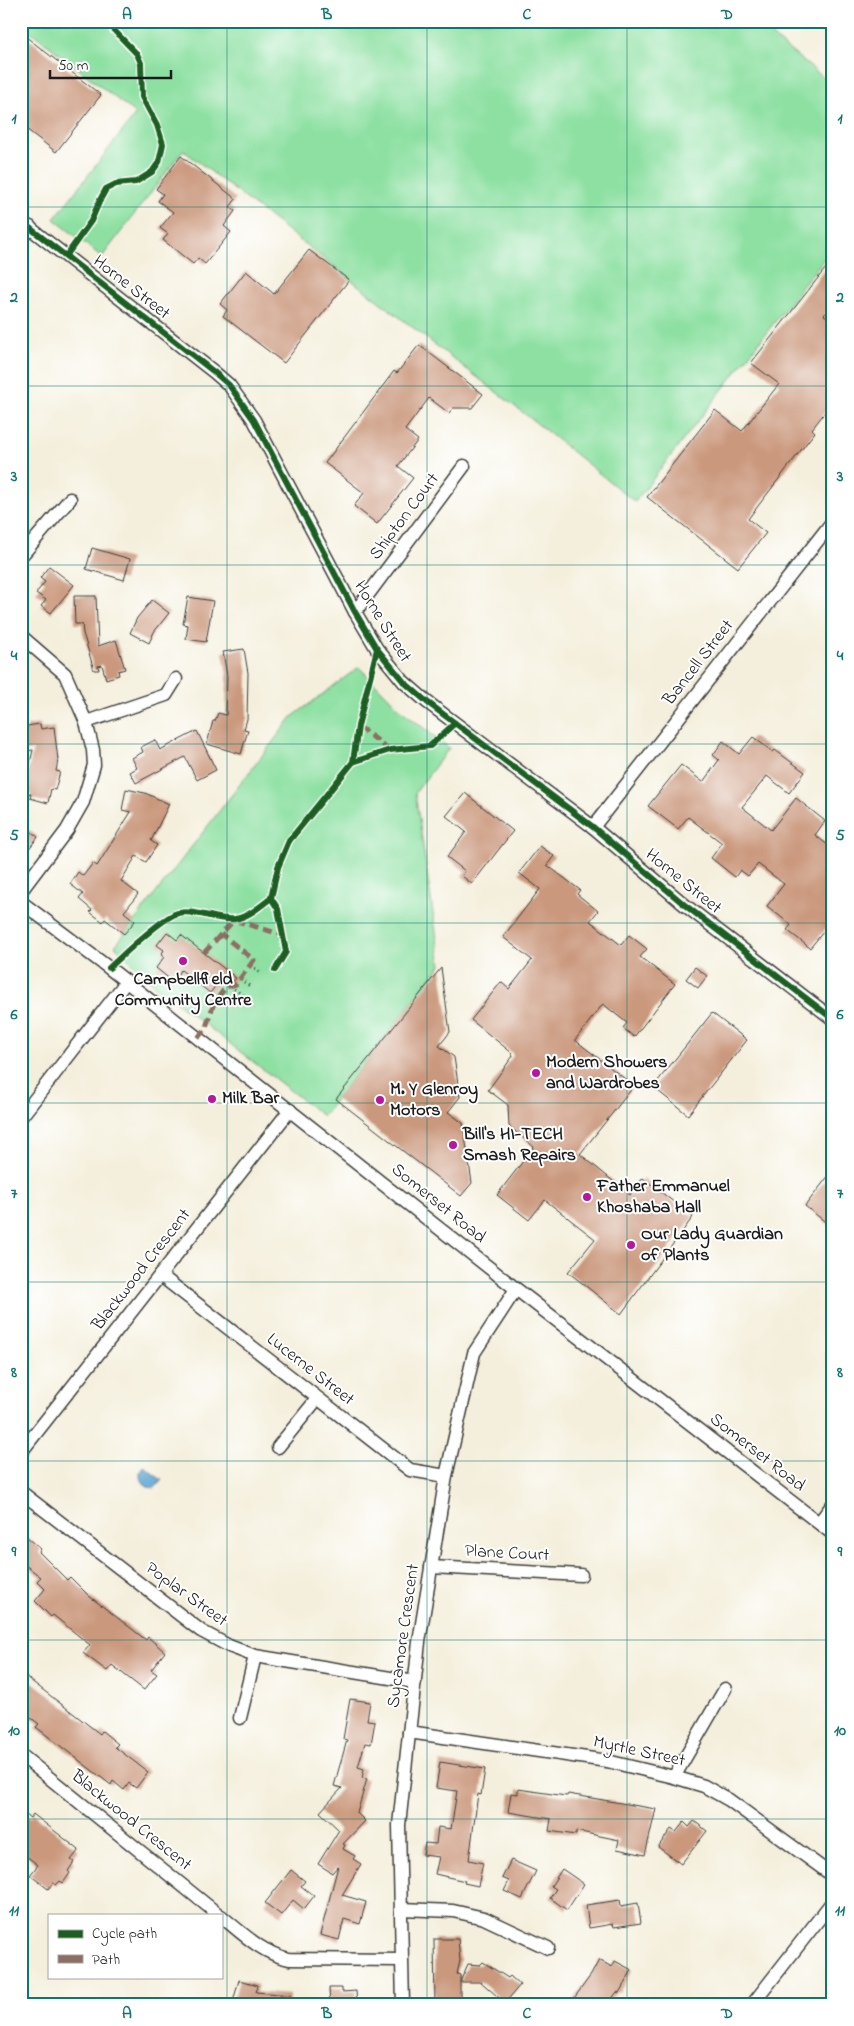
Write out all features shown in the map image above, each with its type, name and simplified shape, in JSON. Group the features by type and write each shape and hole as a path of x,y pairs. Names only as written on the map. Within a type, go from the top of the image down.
{"street":[{"path":"21,238 26,224"},
{"name":"Horne Street","path":"26,224 228,385 254,420 355,612 377,649 404,682 434,707 593,827 686,906 833,1019"},
{"name":"Shipton Court","path":"355,612 464,466"},
{"path":"21,556 70,499"},
{"name":"Bancell Street","path":"593,827 833,521"},
{"path":"21,636 65,674 86,722 93,750 94,765 83,802 67,830 21,891"},
{"path":"86,722 166,695 176,679"},
{"name":"Somerset Road","path":"21,902 833,1534"},
{"path":"21,1117 126,982"},
{"name":"Blackwood Crescent","path":"21,1452 290,1110"},
{"name":"Lucerne Street","path":"160,1275 410,1470 446,1476"},
{"name":"Sycamore Crescent","path":"403,2005 399,1825 415,1682 431,1567 446,1476 474,1352 516,1288"},
{"path":"278,1447 317,1399"},
{"name":"Poplar Street","path":"21,1492 201,1631 229,1646 255,1656 415,1682"},
{"path":"819,1523 833,1504"},
{"name":"Plane Court","path":"431,1567 580,1575"},
{"path":"240,1718 255,1656"},
{"path":"674,1777 725,1688"},
{"name":"Myrtle Street","path":"409,1732 607,1761 704,1786 729,1800 833,1876"},
{"name":"Blackwood Crescent","path":"21,1755 218,1914"},
{"path":"752,2005 833,1901"},
{"path":"401,1909 453,1911 484,1918 548,1948"},
{"name":"Blackwood Crescent","path":"222,1918 262,1950 275,1956 289,1959 402,1960"}],"path":[{"path":"250,965 262,974"},
{"path":"240,978 251,987"},
{"path":"230,986 244,996"}],"green space":[{"path":"21,21 753,21 833,85 833,247 635,502 539,425 183,150 102,257 54,219 136,114 21,24"},
{"path":"359,667 402,711 449,748 415,793 441,965 323,1116 153,984 115,946 292,717"}],"water":[{"path":"144,1467 162,1480 155,1488 147,1487 140,1478 140,1473"}],"building":[{"path":"21,33 101,95 56,152 21,125"},
{"path":"181,156 236,199 230,207 235,211 224,226 231,232 205,264 198,258 193,264 163,240 168,234 160,228 173,212 158,201 163,194 156,189"},
{"path":"309,250 349,280 284,363 223,316 227,310 220,304 246,271 274,294"},
{"path":"833,259 833,304 824,315 833,321 833,402 812,429 815,432 748,519 766,533 738,568 647,497 715,410 742,431 779,384 751,363"},
{"path":"419,345 483,394 472,408 453,408 449,413 429,398 405,430 418,440 398,466 413,478 377,524 354,506 364,493 325,463 394,371 397,373"},
{"path":"92,548 130,559 124,580 86,569"},
{"path":"49,566 74,585 51,613 41,606 46,600 36,593 45,582 40,578"},
{"path":"74,596 96,596 98,646 116,640 125,669 118,671 119,675 106,679 102,665 98,666 99,670 94,670 82,624 75,624"},
{"path":"188,597 213,601 206,642 186,639 188,625 183,624"},
{"path":"152,600 169,613 154,632 149,643 130,633 137,618"},
{"path":"244,649 248,673 247,719 244,729 248,730 241,754 207,744 213,721 215,721 218,713 226,715 227,676 223,652"},
{"path":"40,724 41,729 54,727 58,760 56,771 60,772 55,790 51,789 48,803 30,798 31,794 23,792 33,750 21,752 21,731 27,730 27,726"},
{"path":"197,731 216,770 197,780 185,757 136,783 130,772 137,768 132,758 143,752 141,747 155,740 160,750"},
{"path":"753,737 805,772 789,793 767,776 742,807 771,830 796,798 825,821 815,835 833,849 833,920 810,948 787,930 791,925 767,906 784,884 758,864 748,876 740,870 735,877 711,858 722,843 688,817 678,829 648,806 681,765 703,782 719,760 713,755 723,741 739,754"},
{"path":"126,789 145,793 169,804 151,841 157,845 146,862 136,856 121,881 138,894 124,912 135,921 124,934 105,919 103,922 90,912 92,910 79,899 83,894 70,884 78,872 83,876 93,863 97,866 131,812 122,810"},
{"path":"465,793 513,831 472,884 462,876 465,871 447,857 466,832 446,816"},
{"path":"21,824 38,837 21,859"},
{"path":"540,846 554,856 547,865 580,890 577,894 598,911 590,921 621,945 629,935 647,949 640,957 675,984 634,1037 623,1028 627,1023 603,1004 575,1040 634,1086 580,1154 630,1195 643,1178 693,1217 621,1314 568,1272 595,1239 545,1200 529,1220 497,1195 534,1147 509,1126 508,1105 488,1090 513,1056 512,1053 471,1020 501,982 509,989 532,960 503,937 540,889 519,873"},
{"name":"Campbellfield Community Centre","path":"167,932 177,940 181,935 236,978 230,985 217,984 210,993 181,970 172,981 156,968 164,957 161,955 164,950 157,945"},
{"path":"695,967 707,976 698,988 686,979"},
{"path":"441,968 450,1032 439,1046 454,1057 460,1097 448,1112 463,1123 472,1183 461,1196 336,1099"},
{"path":"712,1013 747,1040 688,1115 653,1087"},
{"path":"833,1170 833,1228 805,1206"},
{"path":"27,1537 41,1549 39,1552 67,1580 70,1577 89,1596 146,1640 148,1637 165,1652 151,1670 157,1674 144,1690 112,1665 107,1671 83,1653 90,1645 53,1615 51,1617 35,1601 45,1589 37,1581 41,1577 21,1562 21,1543"},
{"path":"21,1673 100,1734 102,1731 118,1744 115,1747 148,1772 136,1788 129,1783 124,1790 113,1781 111,1785 36,1727 39,1724 21,1710"},
{"path":"350,1699 370,1702 367,1720 375,1721 371,1744 365,1743 358,1767 364,1769 362,1778 367,1779 357,1813 365,1821 343,1844 345,1845 343,1849 355,1856 353,1859 361,1864 342,1895 366,1902 360,1924 344,1919 339,1940 320,1935 338,1866 332,1873 318,1864 339,1830 320,1812 342,1788 334,1786 347,1740 343,1739"},
{"path":"440,1762 485,1769 481,1795 478,1794 469,1860 483,1863 478,1886 435,1874 439,1857 423,1855 425,1843 436,1844 438,1827 451,1829 457,1791 436,1788"},
{"path":"518,1789 567,1796 568,1794 656,1809 645,1855 617,1849 619,1840 576,1831 576,1835 549,1831 551,1819 508,1812 511,1793 518,1794"},
{"path":"21,1811 30,1818 33,1814 79,1850 71,1860 74,1862 68,1871 70,1873 63,1883 60,1881 56,1885 53,1883 48,1889 30,1875 38,1865 21,1852"},
{"path":"694,1821 707,1831 681,1864 658,1847 671,1829 676,1832 684,1822 689,1827"},
{"path":"511,1860 536,1871 522,1899 504,1891 509,1881 502,1878"},
{"path":"562,1869 584,1884 567,1910 550,1898 556,1889 551,1886"},
{"path":"291,1870 305,1881 301,1886 314,1896 304,1909 293,1900 281,1915 265,1903"},
{"path":"620,1900 621,1906 638,1903 641,1923 614,1927 613,1924 589,1928 586,1905"},
{"path":"434,1939 458,1939 460,1961 457,1974 460,1975 460,2005 435,2005"},
{"path":"599,1960 612,1967 615,1961 632,1970 619,1993 617,1992 607,2005 569,2005 591,1975"},
{"path":"483,1962 508,1978 510,1976 520,1985 505,2003 481,1982 460,1982 468,1964 480,1965"},
{"path":"239,1980 258,1985 256,1992 290,1995 290,2005 232,2005"},
{"path":"329,1988 342,1988 342,1992 356,1991 357,2005 330,2005"}],"marked path":[{"path":"358,726 390,750"},
{"path":"204,953 234,920 283,935"},
{"path":"198,1038 206,1027 214,1003 226,987 236,984 254,960 221,934"}],"cycle path":[{"path":"66,256 91,221 106,189 116,184 136,182 152,172 159,162 163,144 157,125 142,97 141,63 137,54 105,21"},
{"path":"21,221 229,385 254,420 355,612 377,649 404,682 427,702 593,827 686,906 833,1019"},
{"path":"353,762 358,726 377,649"},
{"path":"275,970 286,952 278,909 271,898 278,867 289,841 353,762 390,750 430,746 455,723"},
{"path":"109,968 142,938 171,916 185,912 222,919 235,919 249,914 271,898"}],"place":[{"name":"Campbellfield Community Centre","path":"183,961"},
{"name":"Modern Showers and Wardrobes","path":"536,1073"},
{"name":"Milk Bar","path":"212,1099"},
{"name":"M. Y Glenroy Motors","path":"380,1100"},
{"name":"Bill's HI-TECH Smash Repairs","path":"453,1145"},
{"name":"Father Emmanuel Khoshaba Hall","path":"587,1197"},
{"name":"Our Lady Guardian of Plants","path":"631,1245"}]}
